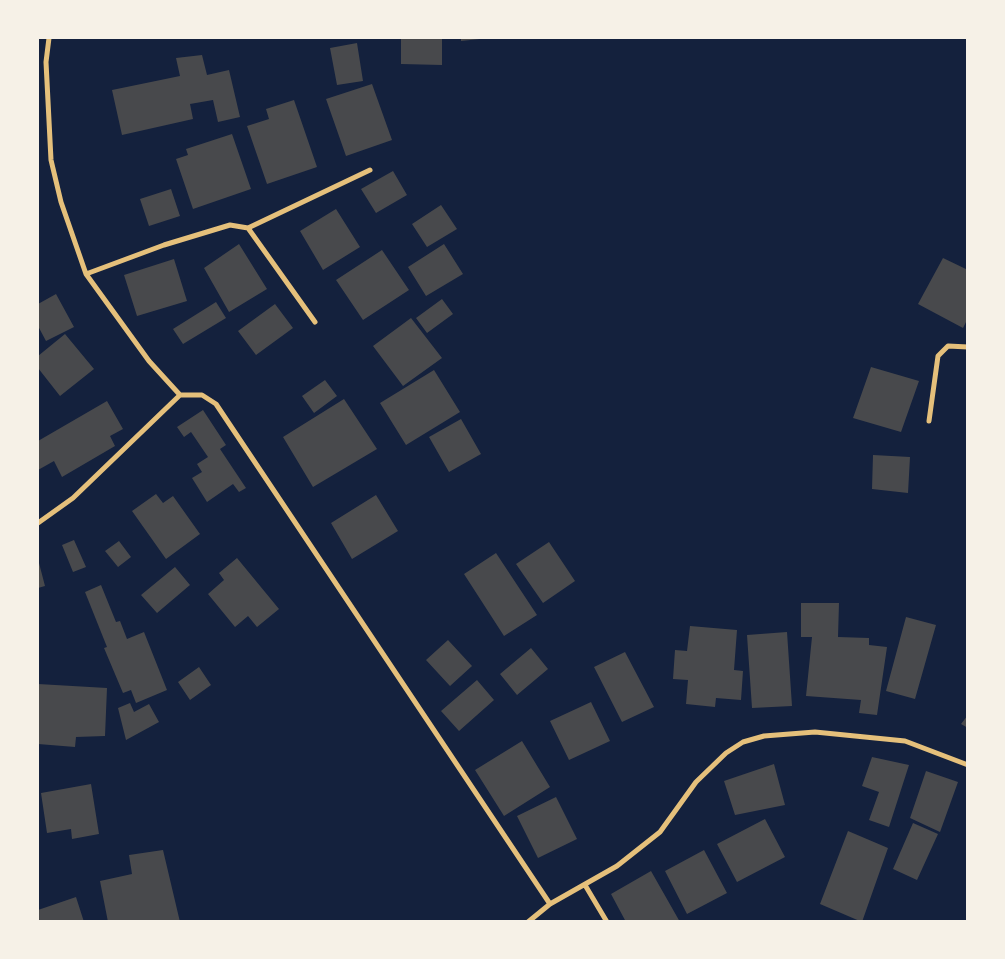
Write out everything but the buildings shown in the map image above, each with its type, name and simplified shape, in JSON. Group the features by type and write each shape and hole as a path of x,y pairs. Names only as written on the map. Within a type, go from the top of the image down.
{"street":[{"path":"49,38 46,62 51,160 61,202 86,274 149,362 180,395"},
{"path":"86,274 164,245 230,225 248,228 370,170"},
{"path":"248,228 315,322"},
{"path":"929,421 938,356 948,346 968,347"},
{"path":"38,523 74,498 180,395 202,395 216,404 550,904"},
{"path":"528,922 550,904 617,866 660,832 696,782 726,753 743,742 764,736 815,732 904,741 968,765"},
{"path":"585,885 607,922"}]}
